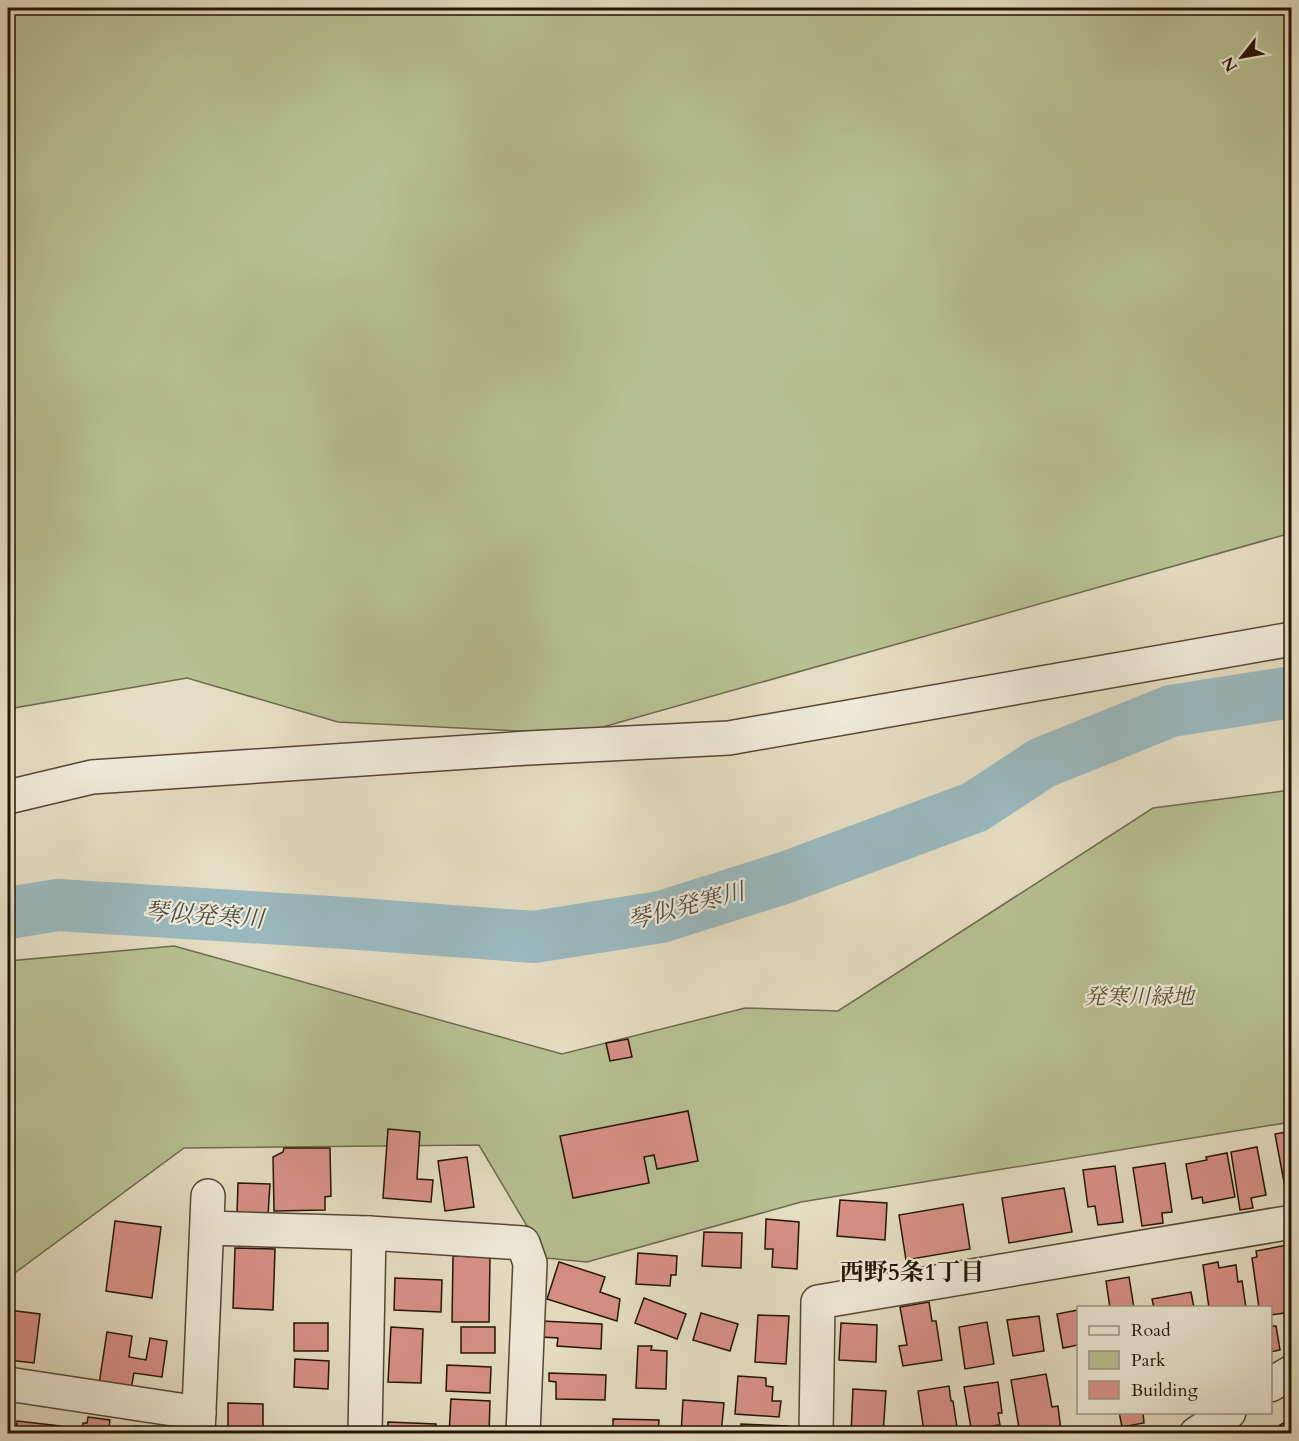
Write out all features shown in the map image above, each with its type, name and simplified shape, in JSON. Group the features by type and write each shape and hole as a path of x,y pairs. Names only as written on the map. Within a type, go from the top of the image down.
{"street":[{"path":"8,797 92,777 528,748 729,738 1292,639"},
{"path":"8,1383 198,1423 208,1196"},
{"path":"816,1434 818,1302 1292,1222"},
{"path":"207,1228 369,1233 523,1243 530,1263 523,1434"},
{"path":"365,1434 369,1233"},
{"path":"1272,1385 1292,1372"},
{"path":"1196,1434 1226,1414"}],"green space":[{"path":"8,8 1291,8 1291,533 578,734 338,722 187,678 8,709"},
{"name":"発寒川緑地","path":"1291,790 1291,1122 801,1202 587,1262 546,1258 479,1145 184,1148 8,1278 8,961 174,946 562,1054 745,1008 838,1011 1153,808"}],"building":[{"path":"628,1039 632,1057 610,1061 606,1043"},
{"path":"688,1111 698,1161 657,1169 654,1155 644,1157 649,1183 573,1198 560,1136"},
{"path":"388,1129 420,1132 417,1179 433,1180 431,1202 383,1198"},
{"path":"1292,1131 1292,1192 1286,1193 1275,1134"},
{"path":"1257,1147 1266,1195 1251,1198 1253,1208 1240,1210 1231,1152"},
{"path":"284,1148 330,1148 331,1196 325,1197 325,1210 274,1211 273,1157 283,1152"},
{"path":"1227,1153 1235,1197 1203,1203 1202,1197 1192,1199 1186,1164"},
{"path":"467,1157 474,1207 445,1211 438,1161"},
{"path":"1165,1163 1172,1212 1162,1213 1163,1223 1142,1226 1133,1168"},
{"path":"1115,1166 1123,1222 1098,1225 1095,1206 1088,1207 1083,1170"},
{"path":"238,1183 270,1184 268,1215 237,1214"},
{"path":"1064,1188 1072,1232 1009,1243 1002,1198"},
{"path":"840,1200 887,1203 885,1240 837,1236"},
{"path":"963,1204 970,1249 906,1260 899,1215"},
{"path":"766,1219 799,1222 797,1269 772,1267 773,1249 765,1249"},
{"path":"115,1221 161,1227 152,1298 106,1291"},
{"path":"704,1232 742,1233 741,1268 702,1266"},
{"path":"1287,1245 1289,1253 1292,1252 1292,1312 1272,1315 1272,1306 1259,1306 1252,1258 1257,1257 1256,1251"},
{"path":"235,1248 275,1249 273,1310 233,1308"},
{"path":"638,1253 677,1256 676,1275 671,1275 670,1286 636,1284"},
{"path":"453,1256 490,1257 489,1322 452,1322"},
{"path":"559,1262 605,1277 600,1292 620,1299 617,1321 547,1299"},
{"path":"1218,1262 1219,1268 1236,1265 1238,1282 1242,1281 1246,1306 1209,1306 1203,1265"},
{"path":"1129,1277 1134,1306 1110,1306 1106,1281"},
{"path":"395,1278 442,1280 441,1312 394,1310"},
{"path":"1191,1292 1194,1306 1154,1306 1152,1299"},
{"path":"644,1298 686,1314 677,1339 635,1323"},
{"path":"929,1302 932,1321 936,1321 942,1360 903,1366 899,1346 907,1345 900,1307"},
{"path":"8,1310 40,1314 34,1363 8,1360"},
{"path":"1077,1310 1077,1345 1063,1348 1057,1314"},
{"path":"701,1313 738,1324 730,1351 693,1340"},
{"path":"758,1315 789,1316 786,1364 755,1362"},
{"path":"1039,1316 1044,1351 1013,1356 1007,1320"},
{"path":"542,1321 602,1324 601,1349 557,1346 558,1338 541,1337"},
{"path":"987,1322 994,1364 965,1369 959,1327"},
{"path":"294,1323 328,1323 328,1351 294,1351"},
{"path":"841,1323 877,1325 876,1362 839,1360"},
{"path":"1272,1326 1276,1326 1280,1350 1272,1352"},
{"path":"391,1327 423,1329 421,1383 388,1382"},
{"path":"461,1327 495,1327 495,1353 461,1353"},
{"path":"107,1332 132,1336 129,1357 146,1360 150,1338 167,1341 162,1377 134,1373 131,1389 99,1384"},
{"path":"638,1346 652,1346 651,1350 667,1351 666,1389 636,1388"},
{"path":"295,1359 329,1361 328,1389 294,1387"},
{"path":"447,1365 491,1367 490,1393 446,1391"},
{"path":"549,1373 606,1375 605,1400 556,1399 556,1382 549,1381"},
{"path":"1046,1374 1052,1407 1058,1406 1061,1431 1047,1434 1020,1434 1011,1380"},
{"path":"738,1376 766,1378 766,1386 773,1387 772,1401 781,1401 779,1417 735,1414"},
{"path":"998,1382 1002,1413 998,1413 1000,1425 992,1426 993,1434 972,1434 964,1387"},
{"path":"949,1386 958,1434 941,1434 941,1429 924,1432 918,1391"},
{"path":"853,1389 886,1391 883,1434 851,1434"},
{"path":"451,1399 490,1401 489,1434 449,1434"},
{"path":"683,1400 724,1403 721,1434 681,1434"},
{"path":"228,1403 263,1404 263,1434 228,1434"},
{"path":"1119,1414 1143,1414 1144,1423 1122,1427"},
{"path":"88,1417 110,1420 108,1434 82,1434 83,1423 87,1423"},
{"path":"1292,1418 1292,1434 1285,1434 1280,1425"},
{"path":"613,1419 659,1420 658,1434 613,1434"},
{"path":"17,1421 60,1426 59,1434 16,1434"},
{"path":"388,1422 436,1424 435,1434 387,1434"},
{"path":"741,1424 788,1426 787,1434 741,1434"},
{"path":"135,1426 156,1429 155,1434 134,1434"}],"waterway":[{"name":"琴似発寒川","path":"8,913 58,905 534,937 661,917 784,878 975,807 1042,763 1171,711 1292,692"}],"district":[{"name":"西野5条1丁目","path":"912,1272"}]}
